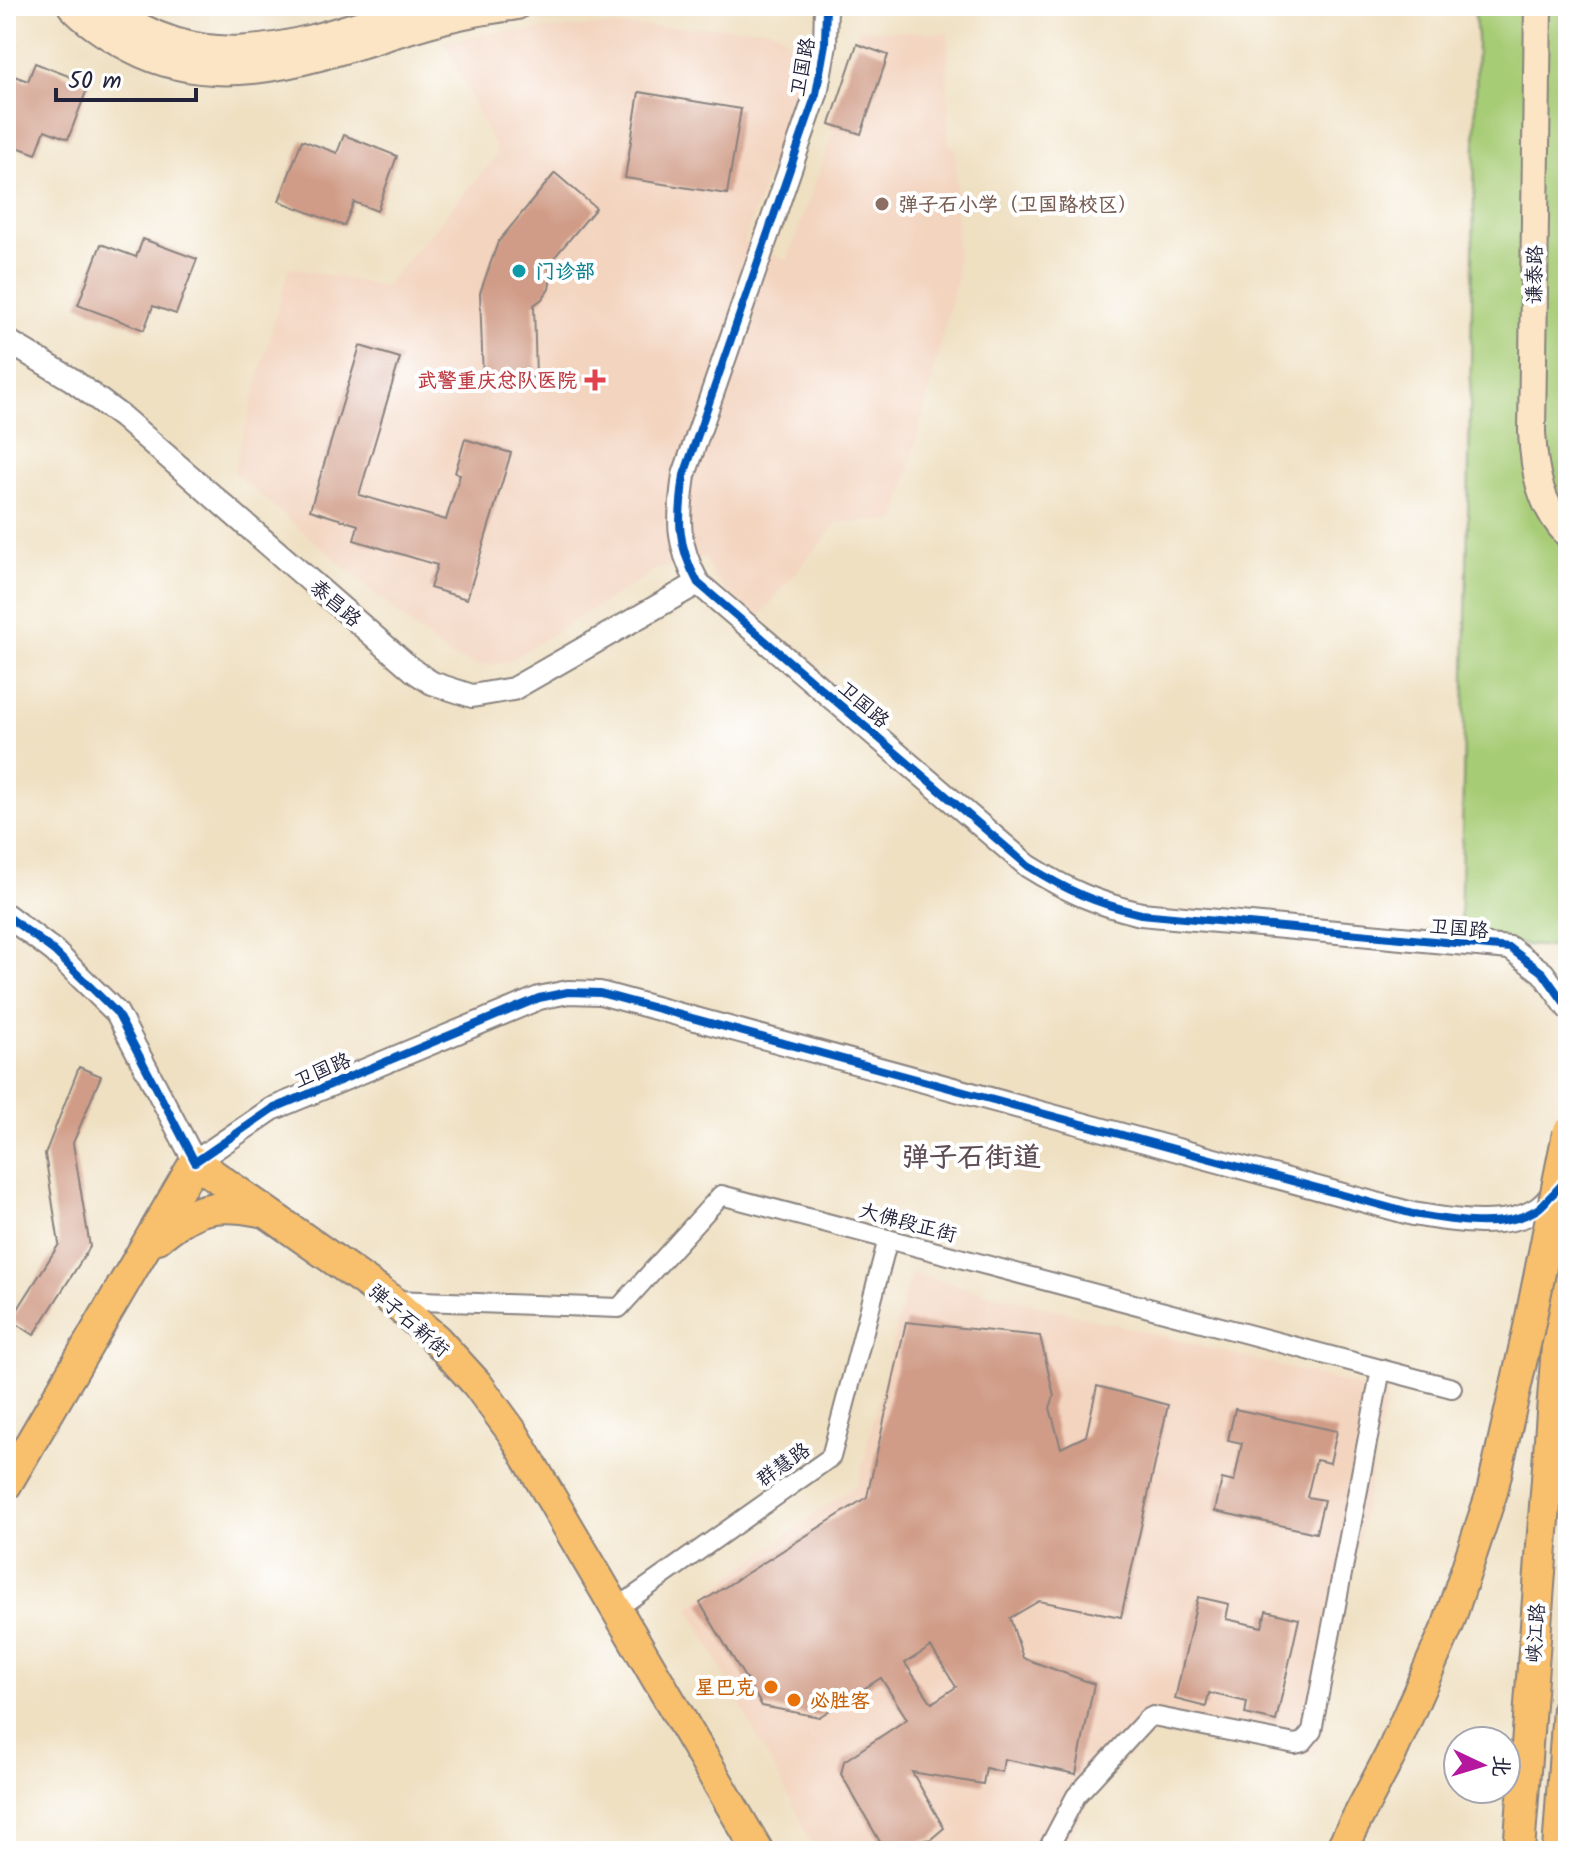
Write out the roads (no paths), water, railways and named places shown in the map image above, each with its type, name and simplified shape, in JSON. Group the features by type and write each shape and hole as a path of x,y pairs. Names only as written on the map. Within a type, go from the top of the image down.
{"main road":[{"path":"71,6 111,39 146,57 178,68 233,73 293,63 452,17 517,6"},
{"path":"108,6 156,36 180,44 233,50 290,45 418,6"},
{"name":"谦泰路","path":"1538,6 1534,465 1553,519 1568,535"},
{"path":"1340,1851 1391,1754 1448,1625 1492,1492 1568,1133"},
{"path":"6,1485 195,1162"},
{"name":"弹子石新街","path":"195,1162 390,1299 436,1339 477,1384 513,1433 758,1851"},
{"name":"峡江路","path":"1519,1851 1568,1200"},
{"path":"144,1249 176,1223 210,1207 230,1205 265,1212"},
{"path":"1558,1851 1568,1708"}],"street":[{"name":"卫国路","path":"826,6 825,44 816,94 684,475 680,535 685,560 698,583 1028,866 1068,891 1104,905 1141,914 1510,948 1543,973 1568,1008"},
{"name":"泰昌路","path":"6,340 71,379 122,417 415,672 452,691 472,696 513,689 698,583"},
{"path":"6,915 54,951 117,1013 195,1162"},
{"name":"卫国路","path":"195,1162 272,1109 539,998 568,992 600,993 1413,1214 1458,1222 1519,1217 1538,1209 1566,1180 1568,1173"},
{"name":"大佛段正街","path":"390,1299 619,1308 721,1195 1452,1388"},
{"name":"群慧路","path":"616,1609 831,1457 888,1239"},
{"path":"1047,1851 1076,1796 1153,1716 1295,1744 1309,1738 1381,1369"}],"place":[{"name":"弹子石小学（卫国路校区）","path":"882,204"},
{"name":"门诊部","path":"519,271"},
{"name":"武警重庆总队医院","path":"595,380"},
{"name":"星巴克","path":"771,1687"},
{"name":"必胜客","path":"794,1700"}],"district":[{"name":"弹子石街道","path":"971,1156"}]}
